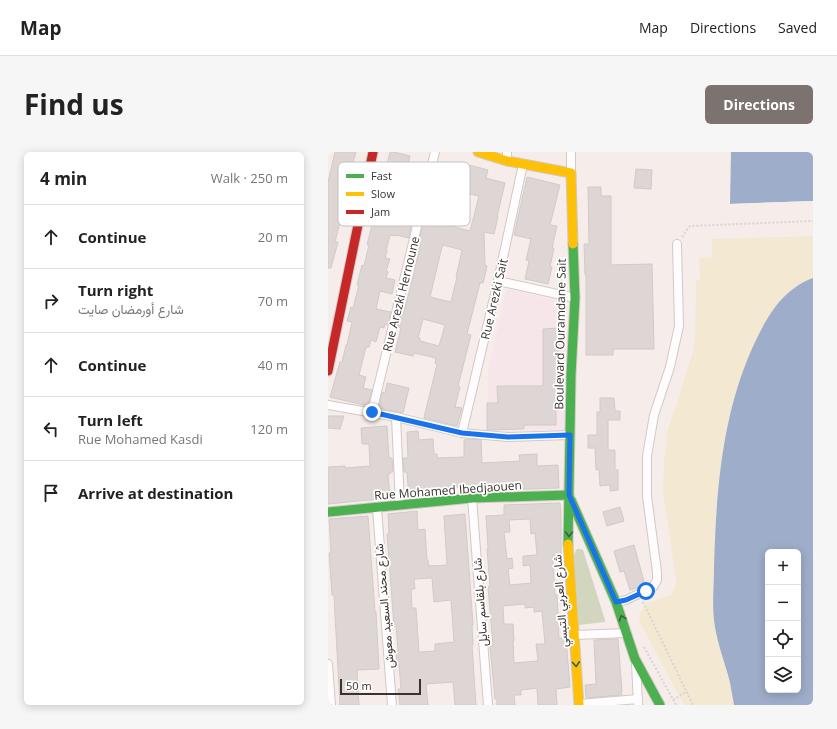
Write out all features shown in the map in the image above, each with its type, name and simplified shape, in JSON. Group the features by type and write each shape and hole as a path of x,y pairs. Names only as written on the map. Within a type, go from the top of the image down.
{"street":[{"path":"371,162 373,152"},
{"name":"Rue Arezki Hernoune","path":"433,162 435,152"},
{"path":"478,152 507,156 522,164 571,173 571,152"},
{"name":"Rue Arezki Sait","path":"462,433 498,281 522,164"},
{"name":"Boulevard Ouramdane Sait","path":"569,495 571,375 575,298 571,173"},
{"path":"328,371 358,226"},
{"name":"Rue Arezki Hernoune","path":"372,412 417,226"},
{"path":"616,602 626,600 653,587 657,580 647,496 647,456 654,415 670,367 679,326 678,244"},
{"path":"498,281 575,298"},
{"path":"328,405 396,417 462,433 508,437 570,435"},
{"path":"396,417 400,505"},
{"path":"569,495 616,602 635,658 660,705"},
{"name":"Rue Mohamed Ibedjaouen","path":"328,512 472,498 569,495"},
{"name":"شارع العربي التبسي","path":"569,495 568,550 579,705"},
{"name":"شارع بلقاسم سايل","path":"472,498 488,705"},
{"name":"شارع محند السعيد معوش","path":"377,508 392,705"},
{"path":"574,635 627,633"},
{"path":"579,705 638,702 635,658"},
{"path":"328,664 331,705"}],"path":[{"path":"678,244 690,226 813,222"},
{"path":"639,594 693,705"},
{"path":"643,646 676,705"},
{"path":"674,700 687,691"}],"shaded area":[{"path":"507,289 566,303 565,430 487,429 488,370"}],"green space":[{"path":"577,549 583,550 605,622 579,625 574,556"}],"sand":[{"path":"813,236 813,278 794,288 779,302 767,319 757,338 745,364 736,392 724,448 715,534 713,613 716,634 729,679 734,705 684,705 639,621 641,611 647,603 671,595 676,580 663,492 664,461 668,429 692,354 695,337 696,281 700,280 699,258 712,257 712,239"}],"water":[{"path":"731,152 813,152 813,201 730,204"},
{"path":"813,278 813,705 734,705 729,679 716,634 713,614 715,539 719,480 723,451 736,393 745,365 767,319 779,302 794,288"}],"pier":[{"path":"813,201 813,203 730,206 728,204"}],"building":[{"path":"335,152 356,152 353,162 338,162 339,226 335,242 338,242 331,268 328,268 328,182"},
{"path":"390,152 410,156 408,162 388,162"},
{"path":"470,165 488,170 486,178 505,183 494,234 484,232 485,265 487,266 483,283 480,283 467,334 471,335 458,386 460,387 455,407 462,408 457,426 424,418 437,364 435,363 436,358 414,353 413,356 395,352 401,328 398,327 401,315 403,315 414,273 421,241 419,241 422,226 451,226 470,231 479,196 470,194","holes":["443,245 462,250 451,302 430,297","423,319 445,325 439,346 420,341 420,338 418,338"]},
{"path":"636,169 652,170 651,189 634,188"},
{"path":"527,177 560,185 550,225 557,226 552,248 554,248 550,267 552,267 548,284 525,279 529,261 526,260 531,239 514,235"},
{"path":"588,187 601,187 601,196 611,196 611,265 652,264 654,349 613,349 613,355 586,355 586,275 584,244 589,244"},
{"path":"372,226 411,226 409,238 390,235 386,251 385,258 390,259 386,271 388,272 386,278 395,280 392,294 380,291 376,309 391,312 388,325 385,324 384,328 380,327 376,342 371,340 369,347 366,347 359,375 366,377 363,388 372,390 368,406 330,397 340,362 342,362 347,345 352,322 347,321 351,307 353,308 362,265 364,266 369,245 367,245"},
{"path":"559,328 558,402 556,402 556,425 524,425 524,429 487,430 487,403 498,403 497,386 543,386 543,329"},
{"path":"387,383 409,388 403,413 379,408 382,392 385,393"},
{"path":"600,398 614,398 615,411 620,411 620,420 608,420 608,450 615,450 615,470 618,470 618,490 610,491 610,485 600,486 599,469 596,470 595,448 588,448 588,435 597,435 597,412 600,412"},
{"path":"328,416 344,416 340,429 328,428"},
{"path":"387,426 389,458 392,458 393,472 388,474 390,498 328,504 328,467 345,466 345,468 370,466 369,444 362,444 361,428"},
{"path":"418,431 419,440 433,439 434,454 437,454 437,458 464,457 464,440 472,439 481,440 482,463 520,461 519,455 537,454 537,466 558,465 559,488 465,491 465,487 444,488 444,493 409,497 407,472 404,472 403,458 408,458 407,432"},
{"path":"560,503 561,555 553,556 553,561 555,595 557,595 559,638 566,638 570,687 556,689 557,705 538,705 537,688 521,690 521,695 514,695 515,705 497,705 497,699 495,699 490,646 493,646 488,587 490,586 486,516 504,515 504,505","holes":["530,519 531,534 535,533 537,555 523,556 523,566 530,565 531,583 510,585 508,569 513,568 512,558 507,559 504,532 510,532 509,520","525,604 525,608 534,607 534,612 542,611 545,644 536,644 538,661 514,663 513,624 504,624 503,606"]},
{"path":"620,507 624,521 607,526 603,512"},
{"path":"417,511 418,530 425,529 427,560 429,566 447,565 444,516 465,514 473,625 472,645 476,705 455,705 453,682 426,684 428,705 400,705 398,689 401,689 399,665 397,665 396,650 398,650 396,626 394,627 387,534 389,534 388,514","holes":["432,578 434,602 451,600 454,642 435,644 435,651 419,652 416,608 412,608 411,589 415,589 414,579"]},
{"path":"368,516 379,669 357,670 359,705 340,705 334,595 332,595 329,553 331,553 329,519"},
{"path":"634,545 645,585 630,590 624,571 620,572 614,551"},
{"path":"618,639 622,695 586,698 585,685 596,684 594,640"}],"traffic: fast":[{"path":"568,544 571,375 575,298 573,244"},
{"path":"328,512 472,498 569,495"},
{"path":"571,500 616,602 635,659 660,705"}],"traffic: slow":[{"path":"478,152 507,161 571,173 573,244"},
{"path":"568,544 579,705"}],"traffic: jam":[{"path":"371,162 373,152"},
{"path":"328,371 358,226"}],"route":[{"path":"372,412 462,433 508,437 570,435 569,495 616,602 626,600 646,591"}]}
